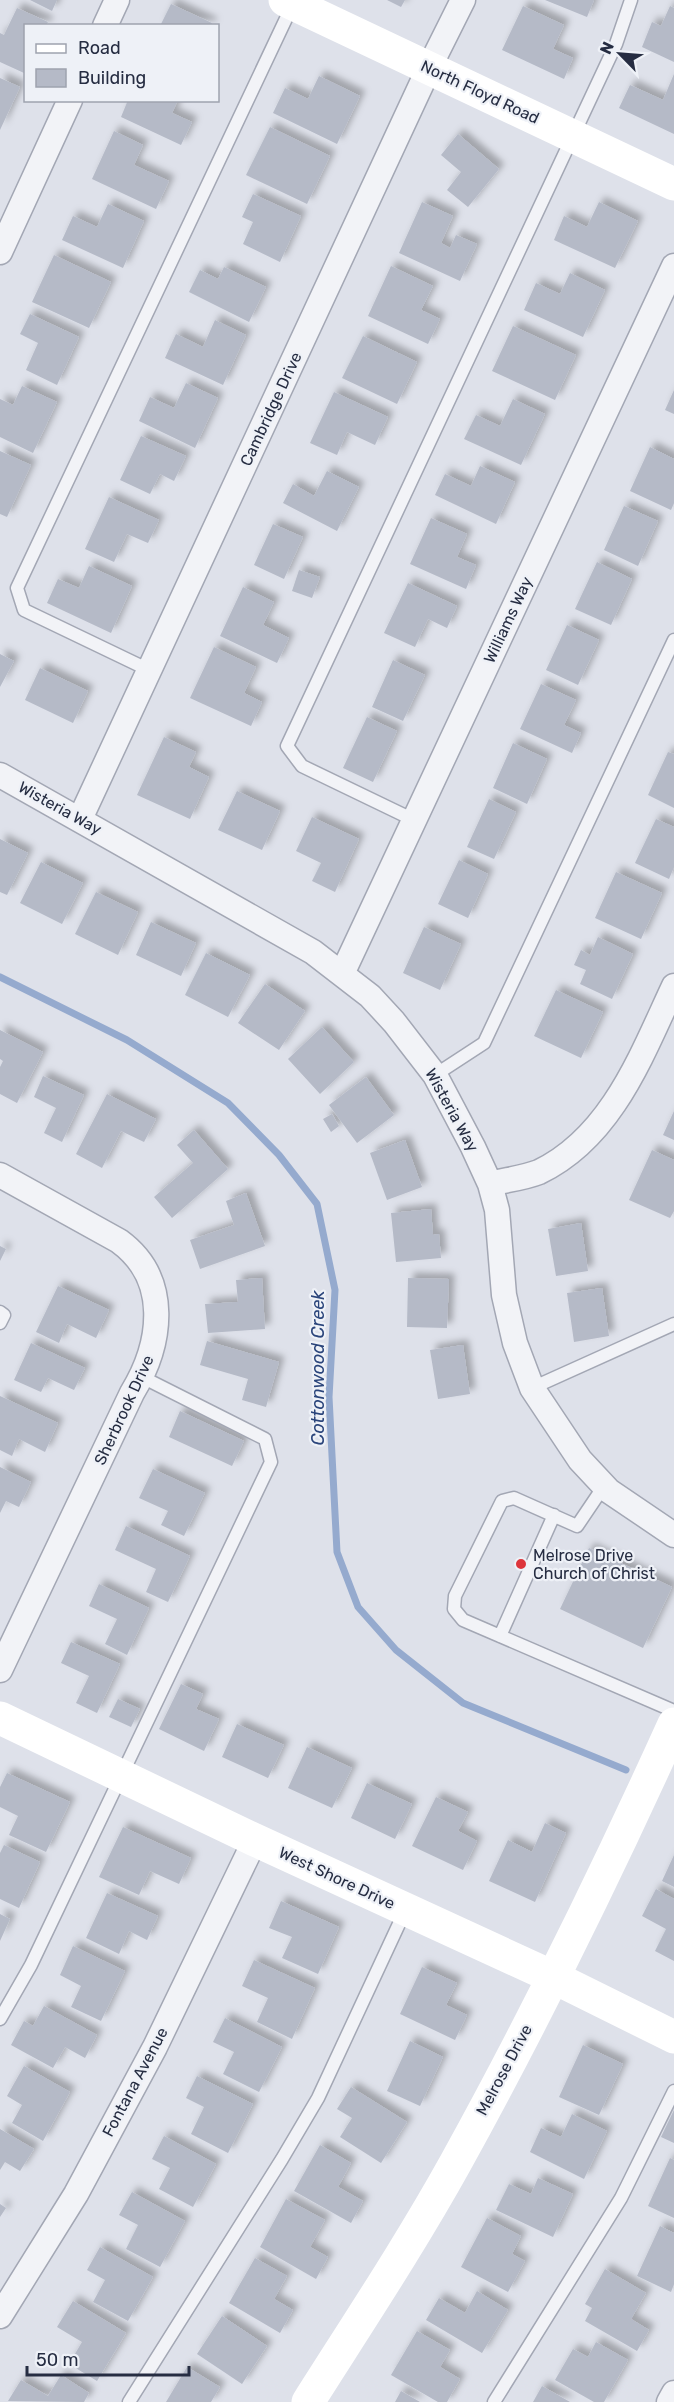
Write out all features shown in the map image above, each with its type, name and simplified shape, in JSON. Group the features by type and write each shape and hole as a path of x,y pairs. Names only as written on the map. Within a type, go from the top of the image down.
{"street":[{"path":"106,24 117,0"},
{"name":"Cambridge Drive","path":"80,819 429,68 463,0"},
{"name":"North Floyd Road","path":"291,1 674,184"},
{"path":"0,252 69,102"},
{"name":"Williams Way","path":"342,974 674,266"},
{"name":"Wisteria Way","path":"0,775 313,952 370,996 394,1022 435,1075 490,1184 497,1210 504,1295 515,1342 532,1388 580,1460 604,1486 674,1535"},
{"path":"490,1184 538,1172 572,1150 600,1122 628,1083 674,986"},
{"name":"Sherbrook Drive","path":"0,1175 119,1241 132,1251 144,1265 153,1286 157,1307 153,1350 142,1377 132,1393 0,1670"},
{"name":"West Shore Drive","path":"0,1718 255,1840 553,1977 674,2037"},
{"name":"Melrose Drive","path":"308,2402 412,2238 456,2163 621,1841 674,1724"},
{"name":"Fontana Avenue","path":"0,2316 76,2194 154,2047 255,1840"},
{"path":"669,2402 674,2393"}],"lane":[{"path":"414,820 302,766 286,746 616,44 631,0"},
{"path":"149,670 24,610 17,588 291,1"},
{"path":"435,1075 484,1042 674,640"},
{"path":"0,1312 4,1315 0,1323"},
{"path":"532,1388 674,1324"},
{"path":"0,2019 31,1965 271,1462 265,1439 142,1377"},
{"path":"604,1486 577,1526 514,1498 502,1501 455,1596 453,1602 457,1616 674,1711"},
{"path":"500,1636 554,1515"},
{"path":"129,2402 318,2098 406,1910"},
{"path":"494,2402 621,2198 674,2091"}],"building":[{"path":"30,0 57,0 52,11"},
{"path":"387,0 405,0 401,7"},
{"path":"545,0 594,0 587,17"},
{"path":"171,4 212,23 212,24 161,24"},
{"path":"523,6 564,25 553,49 573,58 564,79 502,50"},
{"path":"670,6 674,8 674,62 642,47 652,22 661,26"},
{"path":"17,8 48,22 47,24 24,24 24,73 0,62 0,33 4,35"},
{"path":"674,74 674,134 619,108 630,85 663,100"},
{"path":"319,76 360,96 337,144 273,113 285,88 308,99"},
{"path":"0,78 20,87 0,130"},
{"path":"127,102 177,102 172,113 192,122 181,145 121,117"},
{"path":"270,127 330,156 307,204 246,175"},
{"path":"114,131 143,145 134,165 169,181 156,209 92,179"},
{"path":"458,134 499,169 468,207 447,190 461,172 441,155"},
{"path":"253,194 301,216 280,262 243,244 253,222 242,217"},
{"path":"422,202 453,216 441,243 450,248 456,235 477,244 460,281 399,253"},
{"path":"599,202 638,221 615,268 554,240 564,216 587,227"},
{"path":"108,204 144,221 123,268 62,240 73,216 97,227"},
{"path":"54,255 111,282 89,328 32,302"},
{"path":"391,266 433,286 421,310 440,319 428,344 368,316"},
{"path":"224,267 266,287 249,322 189,292 200,270 218,279"},
{"path":"570,273 605,290 583,337 524,310 536,283 560,294"},
{"path":"30,314 79,337 57,385 26,370 38,343 20,334"},
{"path":"215,320 246,335 223,385 165,358 176,334 203,347"},
{"path":"513,326 576,355 555,400 492,371"},
{"path":"363,336 417,362 397,404 342,378"},
{"path":"186,383 218,398 195,448 139,421 150,397 174,408"},
{"path":"22,386 57,402 33,453 0,437 0,399 13,405"},
{"path":"674,390 674,414 665,410"},
{"path":"334,392 388,417 375,445 347,432 337,455 310,443"},
{"path":"513,399 545,414 521,465 464,439 476,415 500,426"},
{"path":"141,436 186,456 174,481 160,474 150,494 120,480"},
{"path":"650,447 674,459 674,503 671,510 630,491"},
{"path":"0,451 31,465 7,517 0,514"},
{"path":"480,466 515,482 496,524 435,495 445,474 471,486"},
{"path":"327,471 359,487 337,531 283,503 293,484 314,496"},
{"path":"109,497 159,520 148,543 127,534 114,562 85,549"},
{"path":"624,506 658,521 638,566 604,550"},
{"path":"431,518 467,534 457,557 476,565 466,589 410,564"},
{"path":"273,524 303,537 284,579 254,565"},
{"path":"597,562 632,579 611,625 575,609"},
{"path":"89,566 132,586 111,633 47,603 58,579 79,588"},
{"path":"299,570 320,577 312,598 292,591"},
{"path":"408,583 457,606 447,628 428,619 415,647 384,633"},
{"path":"243,587 274,602 263,625 289,638 277,663 220,636"},
{"path":"567,625 599,640 578,685 546,670"},
{"path":"214,647 256,667 244,693 262,702 251,726 190,698"},
{"path":"0,654 14,661 0,687"},
{"path":"393,660 425,675 403,721 372,707"},
{"path":"40,668 88,691 73,723 25,700"},
{"path":"541,684 576,700 564,725 581,733 572,753 520,729"},
{"path":"367,717 397,731 373,782 343,768"},
{"path":"164,737 196,752 189,767 209,777 190,819 137,795"},
{"path":"513,743 547,759 527,804 493,788"},
{"path":"668,752 674,754 674,808 648,795"},
{"path":"237,791 280,811 262,850 218,830"},
{"path":"489,799 516,812 494,859 467,847"},
{"path":"312,817 359,839 335,892 312,881 321,863 296,851"},
{"path":"656,819 674,827 674,867 669,879 635,863"},
{"path":"0,839 28,853 7,895 0,892"},
{"path":"459,860 488,874 468,918 438,904"},
{"path":"41,862 83,883 62,924 20,903"},
{"path":"616,872 662,893 641,939 595,918"},
{"path":"96,892 138,912 118,955 75,934"},
{"path":"151,922 196,943 181,976 136,955"},
{"path":"424,927 461,944 440,990 403,973"},
{"path":"598,937 633,954 612,999 580,984 586,970 574,965 581,950 590,955"},
{"path":"206,953 250,975 228,1017 185,995"},
{"path":"265,984 305,1011 279,1050 238,1023"},
{"path":"556,990 603,1012 581,1058 534,1036"},
{"path":"322,1027 354,1062 320,1094 288,1059"},
{"path":"0,1030 43,1052 17,1103 0,1094 0,1067 3,1061 0,1059"},
{"path":"43,1076 84,1095 62,1142 44,1133 56,1108 34,1097"},
{"path":"366,1077 394,1115 357,1143 329,1105"},
{"path":"107,1094 156,1119 144,1142 121,1131 102,1168 76,1154"},
{"path":"674,1111 674,1140 663,1135"},
{"path":"332,1114 339,1126 331,1132 323,1119"},
{"path":"194,1130 228,1169 172,1218 154,1197 193,1163 177,1145"},
{"path":"405,1140 422,1187 387,1200 370,1153"},
{"path":"652,1150 674,1160 674,1211 670,1218 629,1200"},
{"path":"246,1193 265,1246 200,1269 190,1240 234,1225 226,1201"},
{"path":"431,1209 433,1235 439,1234 441,1258 396,1262 391,1213"},
{"path":"581,1223 588,1271 556,1276 548,1229"},
{"path":"0,1246 6,1249 0,1261"},
{"path":"262,1278 265,1329 208,1333 205,1304 238,1302 236,1280"},
{"path":"408,1278 449,1279 447,1328 407,1327"},
{"path":"58,1286 109,1310 96,1338 67,1324 59,1343 36,1332"},
{"path":"602,1288 609,1336 574,1342 567,1293"},
{"path":"207,1341 279,1362 266,1407 242,1400 248,1379 200,1365"},
{"path":"31,1343 85,1368 74,1390 48,1378 41,1392 14,1380"},
{"path":"463,1345 470,1394 438,1399 430,1350"},
{"path":"0,1396 58,1423 45,1452 19,1439 12,1456 0,1450"},
{"path":"180,1411 244,1441 232,1466 169,1437"},
{"path":"0,1467 31,1482 19,1507 6,1501 0,1513"},
{"path":"153,1469 205,1493 184,1536 161,1525 168,1511 139,1498"},
{"path":"126,1526 190,1556 168,1602 146,1592 156,1569 115,1550"},
{"name":"Melrose Drive Church of Christ","path":"589,1548 672,1587 643,1648 560,1609"},
{"path":"99,1584 149,1608 127,1655 105,1644 117,1619 89,1606"},
{"path":"71,1642 120,1664 97,1713 76,1703 89,1676 61,1663"},
{"path":"181,1684 203,1694 196,1709 219,1719 204,1751 159,1729"},
{"path":"118,1699 140,1709 131,1727 109,1717"},
{"path":"237,1724 284,1745 268,1778 222,1757"},
{"path":"307,1747 352,1768 332,1808 288,1788"},
{"path":"7,1773 70,1802 46,1852 9,1835 18,1816 0,1807 0,1787"},
{"path":"367,1783 412,1804 395,1839 351,1818"},
{"path":"436,1797 468,1812 458,1831 477,1841 463,1870 412,1846"},
{"path":"545,1823 566,1833 535,1902 489,1881 508,1840 532,1852"},
{"path":"123,1827 191,1858 179,1884 150,1871 139,1895 99,1877"},
{"path":"4,1845 40,1862 19,1908 0,1899 0,1853"},
{"path":"674,1855 674,1887 662,1881"},
{"path":"656,1889 674,1899 674,1961 655,1951 666,1929 642,1916"},
{"path":"107,1893 158,1916 147,1940 129,1931 119,1954 86,1938"},
{"path":"281,1901 339,1927 318,1974 282,1958 292,1937 269,1928"},
{"path":"0,1914 10,1919 0,1941"},
{"path":"73,1946 125,1971 101,2021 71,2007 81,1986 60,1975"},
{"path":"254,1960 315,1988 292,2039 257,2022 268,1998 242,1986"},
{"path":"422,1967 457,1983 446,2005 467,2015 455,2040 400,2014"},
{"path":"44,2006 97,2035 85,2058 65,2047 53,2068 11,2045 24,2021 33,2026"},
{"path":"225,2018 282,2047 259,2092 223,2074 234,2052 213,2042"},
{"path":"410,2041 443,2057 420,2106 387,2091"},
{"path":"583,2045 623,2064 599,2115 559,2097"},
{"path":"24,2066 70,2092 43,2141 12,2123 22,2105 7,2096"},
{"path":"197,2076 253,2104 228,2153 191,2134 204,2107 186,2098"},
{"path":"351,2087 407,2122 381,2163 340,2137 352,2118 337,2109"},
{"path":"674,2110 674,2143 661,2137"},
{"path":"572,2114 607,2131 584,2179 530,2152 541,2128 561,2137"},
{"path":"0,2129 34,2149 20,2171 5,2162 0,2170"},
{"path":"164,2136 216,2164 193,2207 159,2189 170,2168 152,2159"},
{"path":"320,2145 351,2163 338,2187 363,2201 351,2223 294,2191"},
{"path":"670,2158 674,2160 674,2218 648,2206"},
{"path":"538,2178 573,2194 553,2237 496,2210 509,2184 531,2194"},
{"path":"132,2192 185,2221 160,2267 126,2249 138,2225 119,2215"},
{"path":"286,2199 325,2220 310,2247 328,2257 316,2279 260,2247"},
{"path":"0,2204 6,2208 0,2217"},
{"path":"487,2218 521,2236 512,2254 525,2261 508,2292 461,2267"},
{"path":"660,2226 674,2233 674,2284 671,2292 637,2276"},
{"path":"100,2247 153,2277 128,2321 93,2302 105,2280 87,2270"},
{"path":"255,2258 287,2276 274,2299 293,2310 280,2333 229,2303"},
{"path":"605,2269 646,2293 631,2319 649,2330 637,2351 585,2321 592,2308 585,2304"},
{"path":"477,2291 508,2310 482,2353 426,2320 439,2298 465,2313"},
{"path":"73,2301 126,2333 97,2381 69,2364 82,2342 57,2327"},
{"path":"222,2316 267,2346 242,2384 197,2354"},
{"path":"417,2331 450,2350 440,2367 460,2379 447,2402 438,2402 391,2375"},
{"path":"596,2342 628,2360 604,2402 594,2402 555,2380 573,2349 588,2357"},
{"path":"187,2367 220,2387 211,2402 166,2402"},
{"path":"61,2375 89,2393 84,2402 8,2401 21,2380 48,2396"},
{"path":"542,2386 570,2402 533,2402"},
{"path":"401,2391 420,2402 395,2402"}],"waterway":[{"name":"Cottonwood Creek","path":"0,977 127,1040 228,1103 279,1155 317,1204 335,1290 329,1397 337,1552 358,1607 396,1650 463,1703 626,1770"}],"place":[{"name":"Melrose Drive Church of Christ","path":"521,1564"}]}
